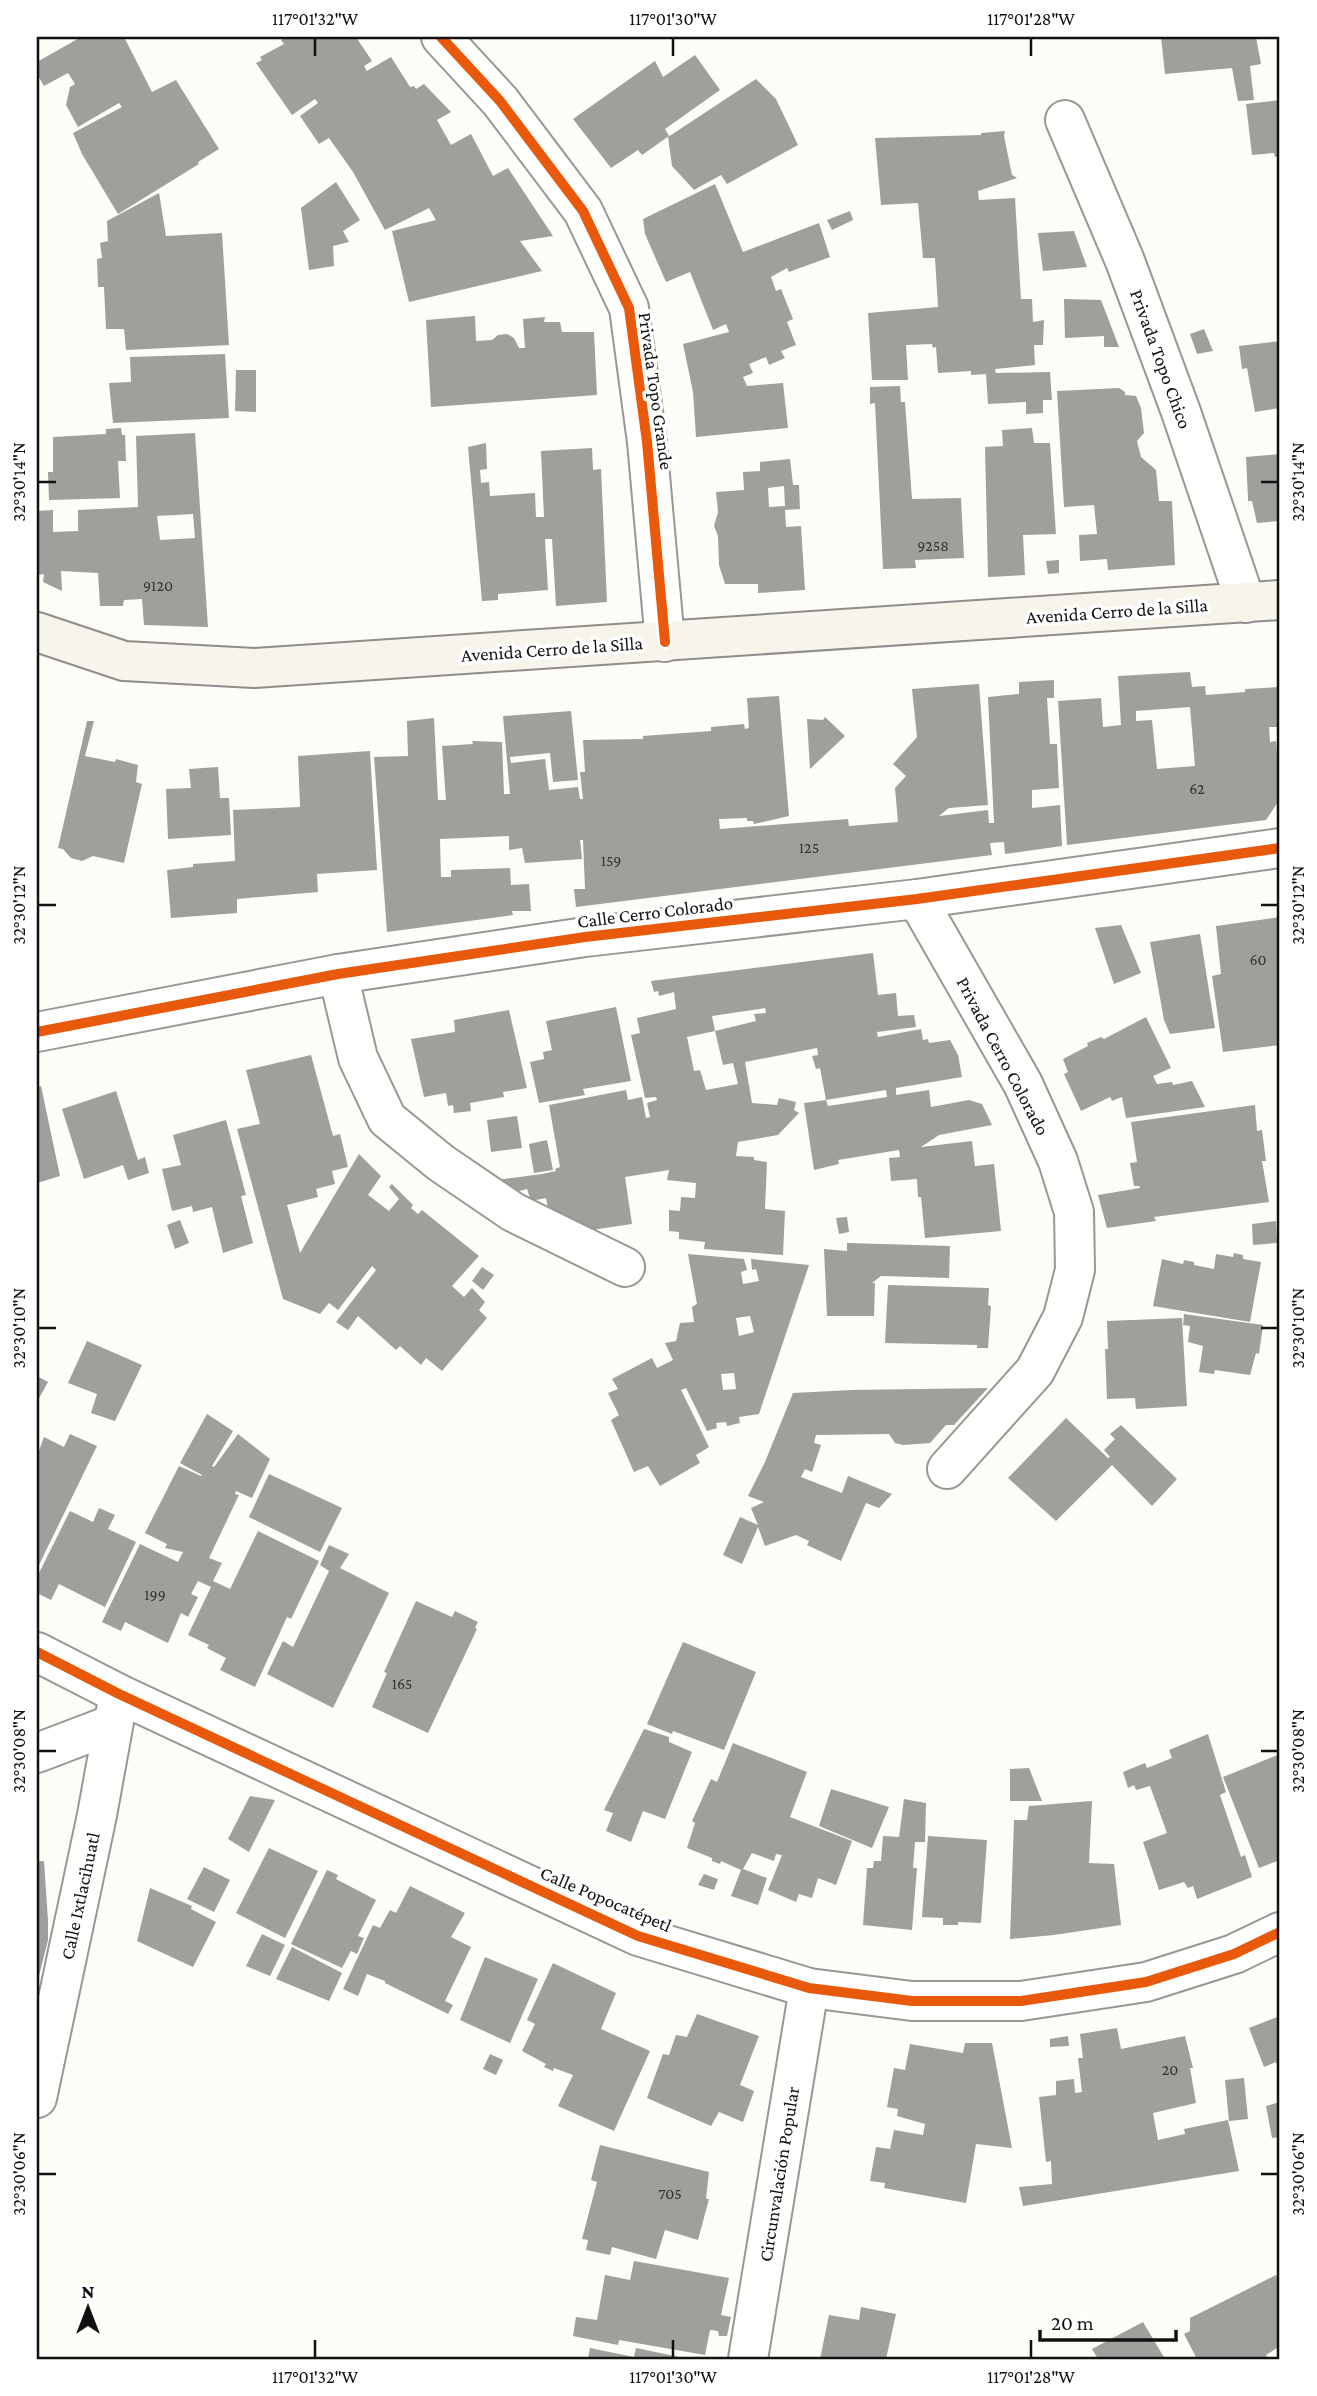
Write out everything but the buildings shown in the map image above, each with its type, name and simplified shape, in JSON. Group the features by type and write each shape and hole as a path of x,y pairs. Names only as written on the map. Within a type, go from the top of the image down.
{"main road":[{"name":"Avenida Cerro de la Silla","path":"37,632 124,661 254,668 1263,601"}],"street":[{"name":"Privada Topo Grande","path":"441,37 500,101 583,211 629,308 647,442 665,642"},
{"name":"Privada Topo Chico","path":"1065,120 1125,261 1181,412 1263,601"},
{"name":"Calle Cerro Colorado","path":"37,1032 338,974 585,937 917,899 1280,848"},
{"name":"Privada Cerro Colorado","path":"917,899 1023,1084 1058,1161 1074,1212 1075,1270 1063,1317 1035,1371 947,1469"},
{"path":"338,974 358,1058 387,1119 441,1163 513,1212 625,1267"},
{"name":"Calle Popocatépetl","path":"37,1652 116,1709 638,1936 809,1988 912,2001 1021,2001 1146,1982 1234,1954 1280,1932"},
{"path":"37,1753 116,1709"},
{"name":"Calle Ixtlacihuatl","path":"37,2098 97,1815 116,1709"},
{"name":"Circunvalación Popular","path":"748,2359 809,1988"}],"cycle path":[{"path":"441,37 500,101 583,211 629,308 647,442 665,642"},
{"path":"37,1032 338,974 585,937 917,899 1280,848"},
{"path":"37,1652 119,1694 638,1936 809,1988 912,2001 1021,2001 1146,1982 1234,1954 1280,1932"}]}
